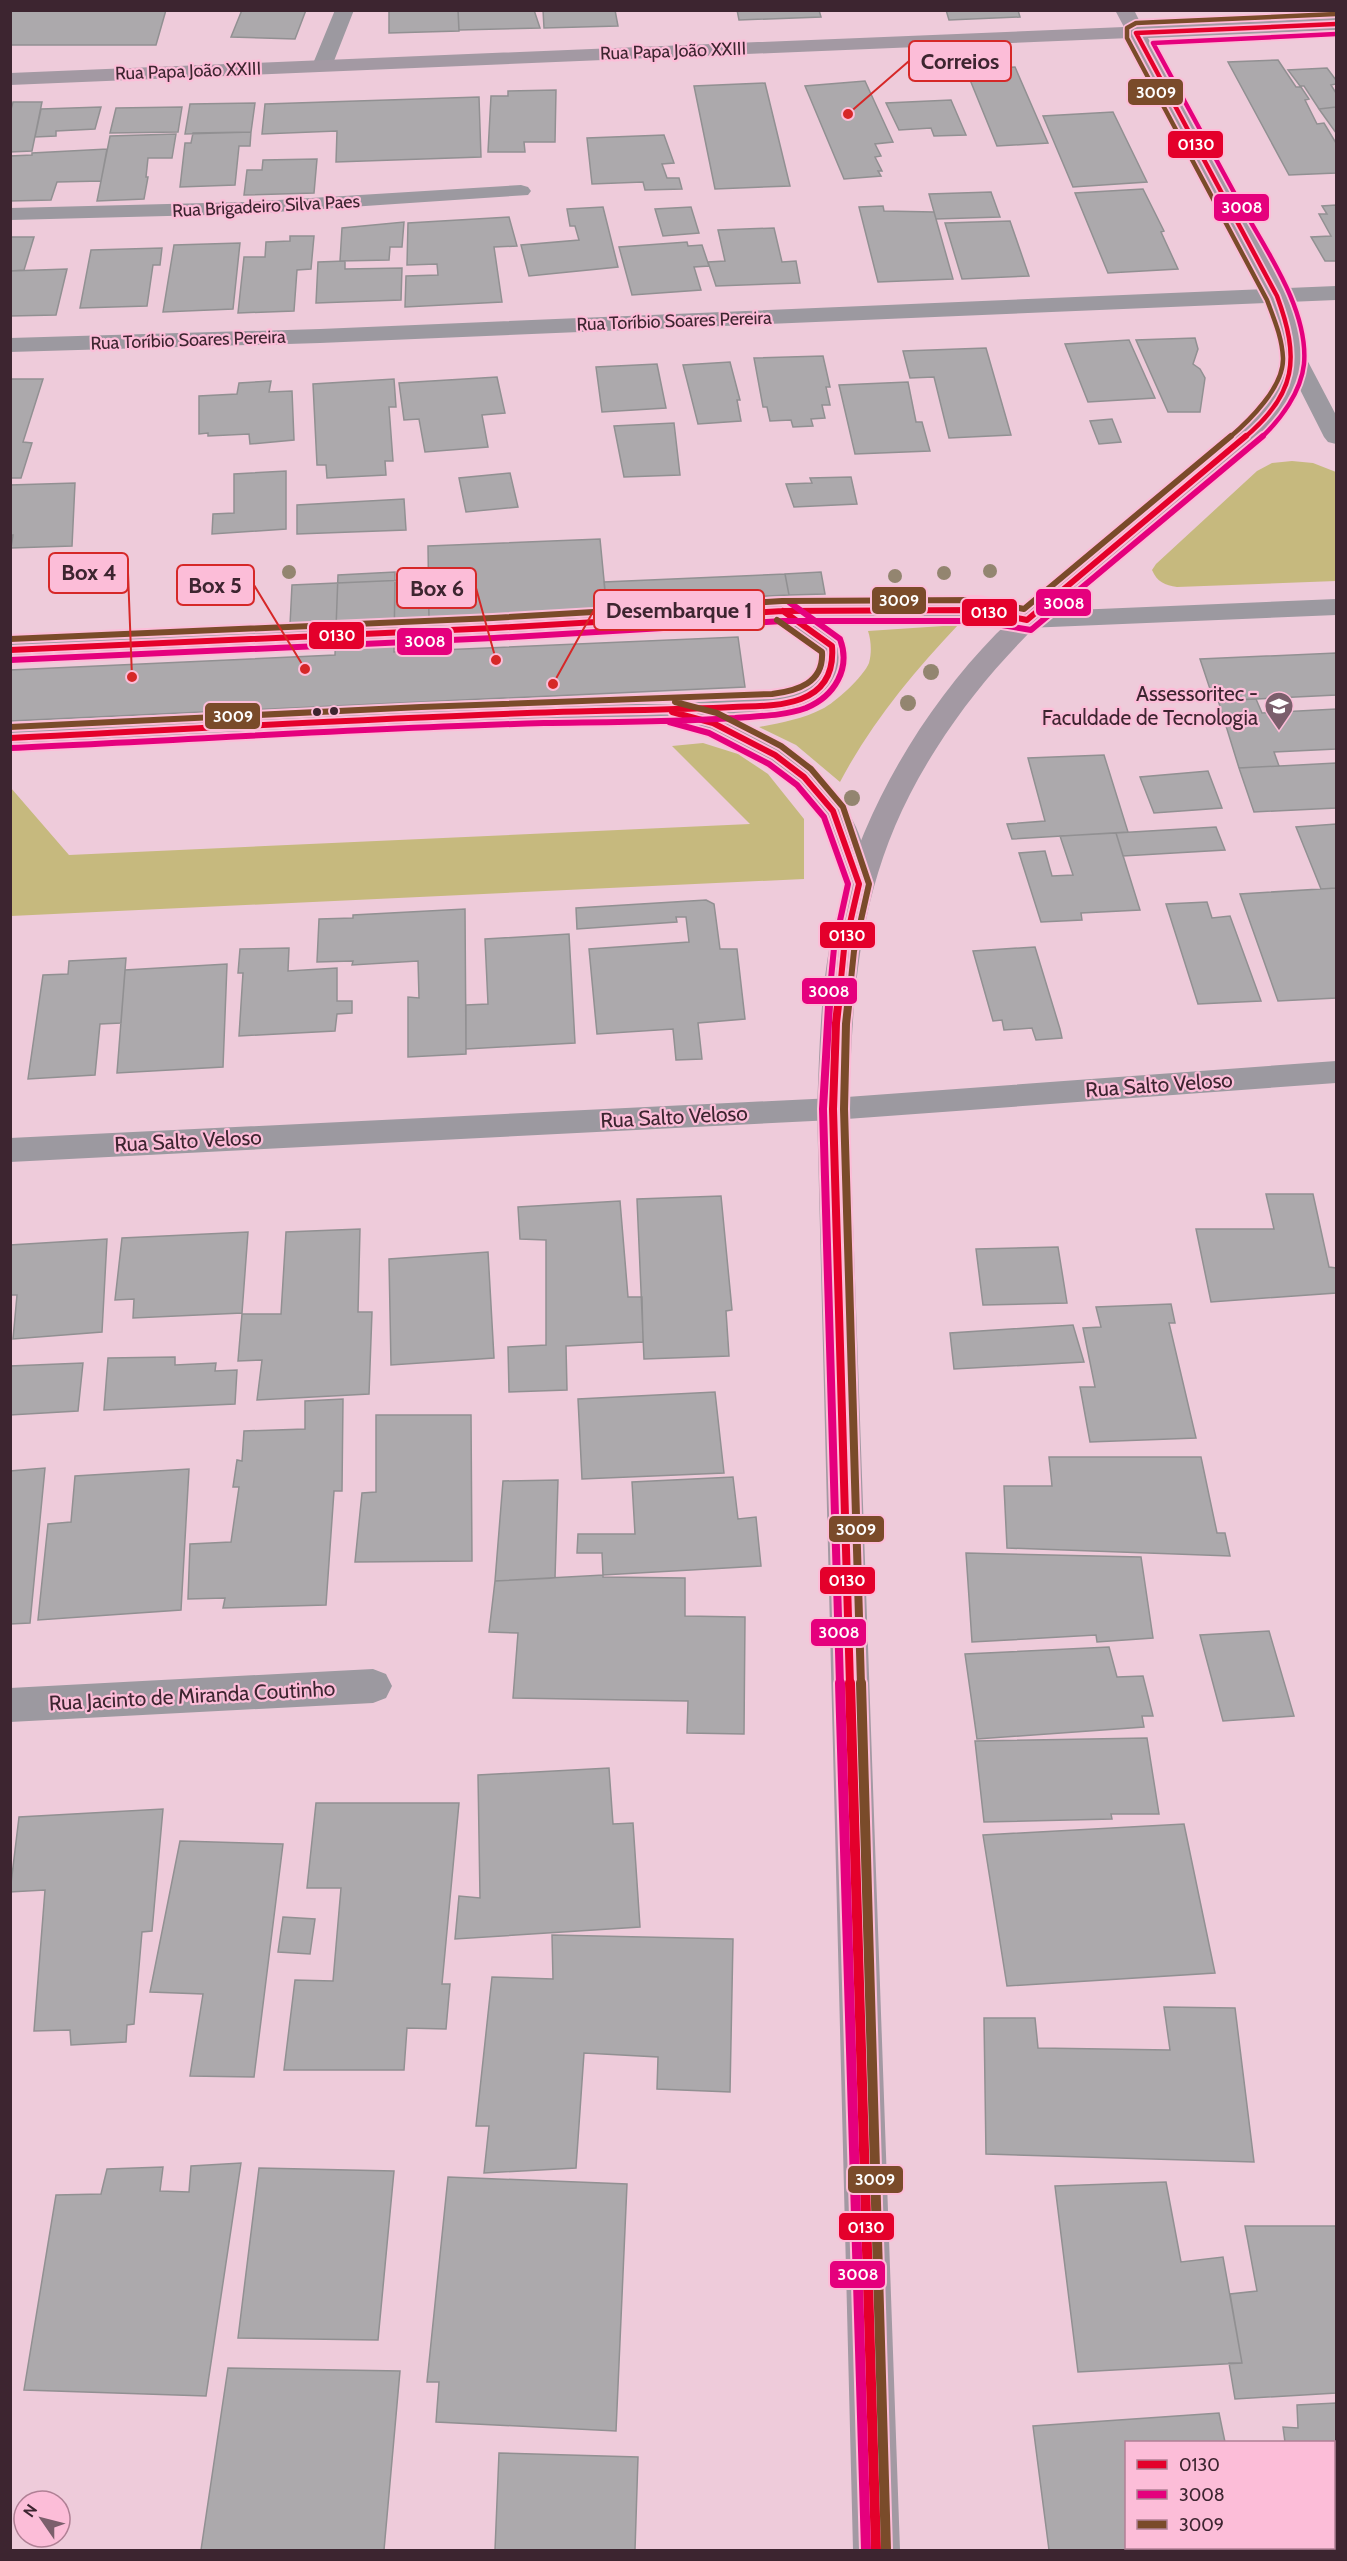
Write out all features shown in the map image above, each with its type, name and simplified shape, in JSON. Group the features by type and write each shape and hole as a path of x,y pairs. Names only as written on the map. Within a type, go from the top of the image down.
{"main road":[{"path":"876,2550 833,1109 836,1023 844,949 859,884 889,808 924,745 999,647 1027,620 1104,552 1244,438 1269,413 1288,383 1293,354 1290,329 1277,296 1124,10"},
{"name":"Rua Papa João XXIII","path":"10,79 1336,24"}],"street":[{"path":"322,66 345,10"},
{"name":"Rua Brigadeiro Silva Paes","path":"10,214 246,208 521,191"},
{"name":"Rua Toríbio Soares Pereira","path":"10,345 320,336 1336,293"},
{"path":"1293,354 1336,437"},
{"path":"10,650 494,628 783,611 979,610 1027,620 1336,607"},
{"path":"10,738 560,712 672,712 767,705 801,699 818,690 828,680 834,659 831,646 783,611"},
{"path":"672,712 713,723 743,737 775,755 804,777 833,811 859,884"},
{"name":"Rua Salto Veloso","path":"10,1150 833,1109 1336,1072"},
{"name":"Rua Jacinto de Miranda Coutinho","path":"10,1706 373,1686"}],"shaded area":[{"path":"1292,461 1313,463 1336,472 1336,581 1177,587 1165,584 1156,577 1152,570 1156,564 1257,471 1272,463"},
{"path":"958,625 893,700 865,739 840,782 796,745 759,727 815,712 828,706 841,695 855,682 869,663 871,646 868,631"},
{"path":"703,743 738,754 768,774 804,819 804,879 11,916 11,788 69,855 750,824 672,746"}],"building":[{"path":"10,10 166,10 156,45 10,45"},
{"path":"242,10 306,10 295,39 231,37"},
{"path":"389,10 458,10 459,31 389,33"},
{"path":"458,10 534,10 540,28 459,30"},
{"path":"543,10 615,10 618,26 544,28"},
{"path":"737,10 819,10 821,17 739,20"},
{"path":"946,10 1018,10 1020,17 949,20"},
{"path":"1278,60 1296,87 1301,87 1309,99 1305,100 1317,124 1324,123 1336,143 1336,173 1289,175 1228,62"},
{"path":"1015,67 1048,143 997,146 966,70"},
{"path":"1327,68 1336,80 1336,84 1331,85 1336,93 1336,107 1319,109 1304,86 1300,86 1288,70"},
{"path":"865,81 893,142 875,144 881,156 875,157 882,171 878,171 881,176 844,179 805,86"},
{"path":"765,83 790,186 715,189 694,86"},
{"path":"556,90 555,142 524,142 525,152 488,152 491,96 508,96 508,91"},
{"path":"479,97 481,157 336,162 337,131 262,134 265,104"},
{"path":"951,100 966,135 934,136 931,128 899,130 886,103"},
{"path":"13,102 42,102 32,151 10,152 10,113"},
{"path":"255,103 251,132 185,134 190,104"},
{"path":"101,107 95,129 56,131 56,136 35,137 41,109"},
{"path":"182,107 178,132 110,133 116,108"},
{"path":"1336,107 1336,133 1319,109"},
{"path":"1113,112 1147,182 1073,187 1043,116"},
{"path":"251,132 250,146 239,146 235,185 180,187 185,143 191,143 193,133"},
{"path":"176,134 172,158 148,158 146,177 148,177 144,199 97,201 110,136"},
{"path":"664,135 674,163 662,164 667,178 679,178 682,189 645,190 643,182 592,184 587,138"},
{"path":"107,149 101,181 57,182 51,200 10,201 10,156"},
{"path":"317,159 314,193 244,195 247,170 262,170 263,160"},
{"path":"1143,189 1164,231 1161,232 1178,269 1108,273 1075,193"},
{"path":"991,192 1000,217 936,219 929,194"},
{"path":"1336,205 1336,261 1325,261 1311,237 1331,236 1319,214 1327,214 1322,206"},
{"path":"883,206 884,211 934,212 953,279 878,282 859,207"},
{"path":"603,207 618,267 529,276 521,245 579,240 575,226 570,226 567,209"},
{"path":"691,207 699,233 663,236 655,209"},
{"path":"509,217 517,246 494,247 502,302 405,307 406,276 438,275 437,264 407,265 408,223"},
{"path":"1010,221 1029,276 962,279 945,223"},
{"path":"404,222 402,247 390,247 389,260 340,261 342,228"},
{"path":"774,228 782,262 796,261 800,283 716,286 708,262 725,261 718,230"},
{"path":"290,236 314,236 311,269 297,270 294,311 238,313 244,257 265,257 266,242 290,241"},
{"path":"10,237 34,237 24,270 10,271"},
{"path":"687,242 688,246 702,245 709,266 694,267 701,290 632,295 619,247"},
{"path":"240,243 233,309 163,312 174,245"},
{"path":"162,248 160,265 153,265 147,306 80,308 91,250"},
{"path":"345,261 345,269 402,268 401,300 316,303 318,262"},
{"path":"67,269 56,315 10,316 10,271"},
{"path":"1195,338 1198,349 1193,364 1200,369 1205,378 1200,412 1168,412 1136,340"},
{"path":"1129,340 1155,398 1088,402 1065,344"},
{"path":"986,348 1011,435 949,438 934,377 910,378 903,351"},
{"path":"823,356 830,387 826,387 830,405 822,405 825,418 811,419 813,426 793,427 791,420 770,421 767,407 763,407 754,358"},
{"path":"730,362 740,400 737,400 741,421 698,424 683,365"},
{"path":"657,364 666,408 602,412 596,367"},
{"path":"497,377 505,413 482,415 488,447 425,452 419,419 404,420 399,383"},
{"path":"10,379 43,379 23,442 32,443 21,478 10,478"},
{"path":"394,379 396,407 389,407 393,461 385,461 386,475 327,478 326,465 317,465 313,384"},
{"path":"271,381 269,392 292,391 294,440 250,444 249,434 208,436 208,433 199,434 199,396 237,394 239,383"},
{"path":"908,382 916,422 922,422 930,451 855,454 839,385"},
{"path":"1112,419 1121,442 1099,444 1090,421"},
{"path":"674,423 680,475 624,477 614,426"},
{"path":"286,471 286,529 212,534 213,514 234,513 234,474"},
{"path":"510,473 518,507 466,512 459,478"},
{"path":"851,477 857,504 794,507 786,484 812,483 810,478"},
{"path":"75,483 72,546 11,548 13,535 10,535 10,485"},
{"path":"404,499 406,530 297,534 297,505"},
{"path":"600,539 607,611 429,619 428,546"},
{"path":"395,572 394,652 738,637 745,687 10,721 10,670 335,655 338,575"},
{"path":"821,572 825,594 789,595 785,574"},
{"path":"785,574 789,595 606,603 604,582"},
{"path":"428,579 429,619 290,625 292,585"},
{"path":"1336,653 1336,695 1214,701 1200,659"},
{"path":"1256,699 1262,713 1336,709 1336,749 1274,752 1279,766 1239,768 1218,700"},
{"path":"1104,755 1128,832 1012,839 1007,824 1045,821 1028,758"},
{"path":"1336,763 1336,808 1254,812 1239,768"},
{"path":"1208,771 1222,808 1154,813 1140,777"},
{"path":"1336,824 1336,888 1321,889 1296,827"},
{"path":"1216,827 1225,850 1123,856 1116,833"},
{"path":"1116,833 1140,910 1081,913 1082,920 1041,922 1019,853 1045,851 1052,876 1073,875 1060,836"},
{"path":"1336,888 1336,998 1278,1001 1240,894"},
{"path":"706,900 714,904 720,949 737,949 745,1019 698,1023 702,1059 676,1060 673,1029 597,1034 589,949 689,942 686,917 676,917 677,922 577,929 576,908"},
{"path":"1207,902 1212,918 1230,916 1261,1001 1198,1004 1166,904"},
{"path":"465,909 466,1054 408,1057 408,997 419,998 418,961 352,965 353,961 317,962 319,919"},
{"path":"569,934 575,1043 466,1049 466,1005 488,1004 485,939"},
{"path":"1035,947 1062,1038 1036,1040 1032,1028 1004,1030 1002,1020 993,1021 973,951"},
{"path":"289,948 288,971 337,968 337,1001 352,1001 352,1013 337,1014 335,1031 239,1036 243,973 238,973 240,949"},
{"path":"126,958 121,1023 100,1024 95,1075 28,1079 43,975 68,974 69,961"},
{"path":"227,964 223,1067 117,1073 125,970"},
{"path":"1266,1194 1313,1194 1329,1267 1336,1268 1336,1293 1211,1302 1196,1229 1274,1229"},
{"path":"721,1196 732,1310 726,1311 729,1356 644,1359 637,1199"},
{"path":"620,1201 628,1297 642,1297 643,1342 566,1346 567,1390 509,1392 508,1347 546,1345 546,1240 520,1239 518,1207"},
{"path":"360,1229 358,1312 372,1312 369,1394 257,1400 262,1360 238,1361 242,1314 281,1314 286,1232"},
{"path":"248,1232 242,1313 133,1318 134,1299 115,1300 122,1238"},
{"path":"107,1239 102,1332 13,1339 17,1295 10,1295 10,1245"},
{"path":"1058,1247 1067,1303 983,1305 976,1249"},
{"path":"488,1252 494,1358 391,1365 389,1259"},
{"path":"1171,1304 1175,1323 1169,1323 1196,1438 1090,1442 1080,1387 1095,1387 1083,1328 1101,1327 1096,1307"},
{"path":"1073,1325 1084,1362 954,1369 950,1333"},
{"path":"175,1357 175,1365 216,1363 215,1371 237,1370 235,1404 104,1410 108,1358"},
{"path":"83,1363 78,1411 10,1415 10,1366"},
{"path":"715,1392 724,1473 582,1479 578,1399"},
{"path":"343,1399 342,1491 334,1491 326,1605 223,1608 225,1598 188,1599 190,1544 231,1542 239,1487 233,1487 237,1460 242,1461 244,1431 305,1429 305,1401"},
{"path":"376,1415 471,1415 472,1561 355,1562 362,1493 376,1492"},
{"path":"1049,1457 1201,1457 1217,1533 1225,1533 1230,1556 1007,1548 1004,1486 1052,1486"},
{"path":"45,1468 30,1623 10,1624 10,1471"},
{"path":"189,1469 181,1610 38,1620 48,1524 71,1522 75,1476"},
{"path":"733,1477 738,1519 756,1517 761,1566 603,1575 602,1553 577,1553 578,1534 635,1534 632,1482"},
{"path":"558,1480 555,1578 495,1581 503,1481"},
{"path":"966,1553 1141,1557 1153,1638 1097,1642 1096,1635 972,1642"},
{"path":"603,1575 603,1577 685,1578 685,1616 745,1617 744,1734 687,1733 688,1701 513,1698 518,1633 489,1632 495,1581"},
{"path":"1269,1631 1294,1716 1223,1721 1200,1635"},
{"path":"1109,1647 1117,1677 1143,1676 1153,1716 1142,1716 1144,1727 977,1739 965,1654"},
{"path":"1147,1738 1159,1814 1111,1814 1112,1819 984,1822 975,1741"},
{"path":"609,1768 613,1824 633,1823 640,1927 455,1939 459,1896 480,1898 478,1775"},
{"path":"316,1803 459,1803 442,1984 450,1984 446,2029 407,2028 404,2070 284,2070 295,1980 333,1981 341,1888 307,1888"},
{"path":"163,1809 152,1931 142,1932 134,2024 127,2025 126,2042 71,2045 70,2030 34,2031 45,1890 10,1892 19,1817"},
{"path":"1184,1824 1215,1973 1007,1986 983,1835"},
{"path":"180,1841 283,1844 254,2077 190,2076 203,1994 150,1992"},
{"path":"283,1917 315,1919 310,1954 278,1952"},
{"path":"552,1935 733,1939 730,2092 657,2089 658,2057 584,2053 576,2168 484,2173 489,2126 476,2126 492,1977 553,1979"},
{"path":"1164,2007 1235,2008 1254,2162 986,2154 984,2018 1035,2018 1038,2048 1170,2050"},
{"path":"241,2163 206,2396 24,2390 56,2195 101,2194 107,2169 163,2167 160,2191 189,2192 191,2166"},
{"path":"259,2168 394,2171 378,2340 238,2338"},
{"path":"448,2177 627,2184 616,2431 436,2422 439,2382 427,2382"},
{"path":"1166,2182 1181,2262 1223,2257 1242,2363 1078,2372 1055,2186"},
{"path":"1245,2226 1336,2226 1336,2393 1235,2399 1229,2363 1242,2363 1230,2294 1257,2291"},
{"path":"228,2368 400,2371 384,2550 201,2550"},
{"path":"1336,2403 1336,2538 1335,2441 1285,2441 1283,2427 1298,2428 1297,2405"},
{"path":"1219,2413 1225,2441 1125,2441 1125,2549 1247,2550 1049,2550 1033,2426"},
{"path":"499,2453 638,2457 635,2550 495,2550"}],"transit line":[{"name":"3009","path":"10,639 493,618 782,601 979,600 1024,609 1235,433 1260,408 1278,380 1283,361 1279,331 1267,300 1127,38 1127,28 1136,23 1336,14"},
{"name":"0130","path":"10,650 494,628 783,611 979,610 1027,620 1256,428 1281,396 1288,381 1291,366 1292,351 1289,334 1277,296 1136,33 1336,24"},
{"name":"3008","path":"10,660 494,638 783,621 978,621 1031,630 1263,436 1290,402 1302,373 1303,341 1291,299 1153,43 1336,34"},
{"name":"3008","path":"10,748 422,727 709,719 785,713 803,709 822,699 838,682 845,661 840,639 789,602"},
{"name":"0130","path":"10,738 421,717 690,710 785,703 810,695 823,685 831,671 833,655 832,646 783,611"},
{"name":"3009","path":"10,727 421,707 687,699 772,694 803,687 813,680 822,665 822,652 777,620"},
{"name":"3009","path":"675,702 717,713 781,746 811,769 843,807 869,884 854,951 846,1024 844,1109 886,2550"},
{"name":"0130","path":"672,712 713,723 775,755 804,777 833,811 859,884 844,949 836,1023 833,1109 876,2550"},
{"name":"3008","path":"669,722 709,733 769,764 797,785 824,817 848,884 834,948 826,1023 823,1109 866,2550"}],"place":[{"name":"Correios","path":"848,114"},
{"name":"Box 6","path":"496,660"},
{"name":"Box 5","path":"305,669"},
{"name":"Box 4","path":"132,677"},
{"name":"Desembarque 1","path":"553,684"},
{"name":"Assessoritec - Faculdade de Tecnologia","path":"1279,732"}]}
